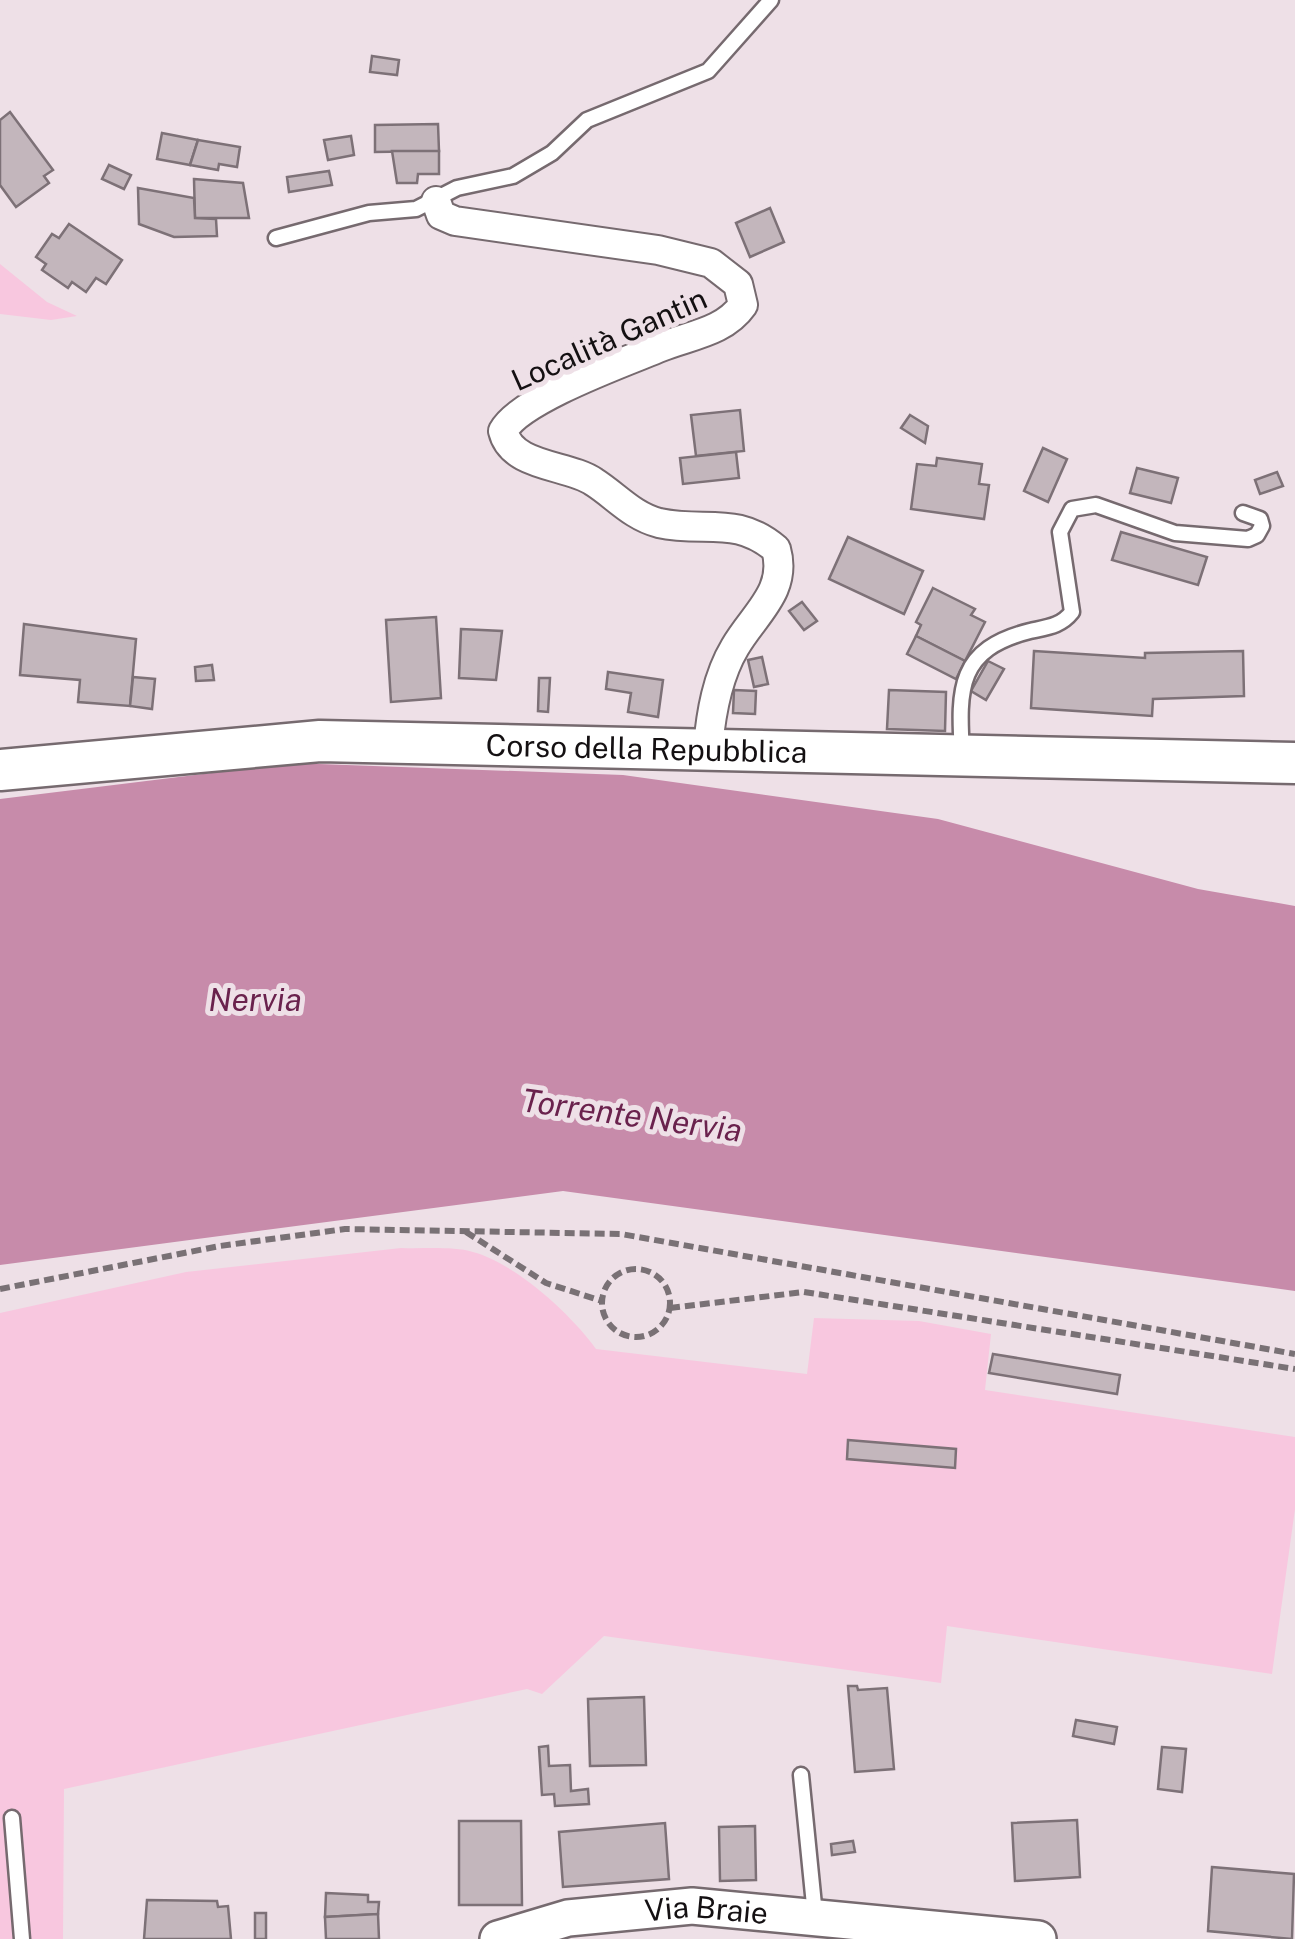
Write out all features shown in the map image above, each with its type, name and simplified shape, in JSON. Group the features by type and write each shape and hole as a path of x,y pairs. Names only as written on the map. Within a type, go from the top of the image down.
{"main road":[{"name":"Corso della Repubblica","path":"0,770 320,741 1295,763"}],"street":[{"name":"Località Gantin","path":"436,201 441,215 454,220 676,254 712,263 738,284 743,305 730,322 663,346 530,407 509,420 503,432 506,442 519,453 591,479 636,515 661,523 722,525 757,533 776,550 779,581 735,647 721,678 708,747"},
{"name":"Via Braie","path":"498,1939 568,1918 692,1906 1038,1939"}],"lane":[{"path":"276,238 369,213 416,208 457,188 514,176 552,152 587,120 708,71 771,0"},
{"path":"962,753 960,691 976,658 986,648 1012,636 1063,624 1072,612 1060,532 1072,509 1096,505 1175,534 1248,539 1257,536 1262,526 1260,519 1243,513"},
{"path":"801,1776 815,1915"},
{"path":"12,1818 22,1939"}],"path":[{"path":"0,1289 220,1246 345,1229 621,1234 1295,1354"},
{"path":"463,1230 546,1282 602,1301"},
{"path":"631,1268 647,1270 660,1279 670,1308 663,1324 650,1334 633,1337 616,1331 605,1318 602,1301 606,1286 631,1268"},
{"path":"670,1308 804,1292 1295,1369"}],"shaded area":[{"path":"0,264 47,302 77,316 51,320 0,314"},
{"path":"401,1248 473,1252 507,1267 573,1321 596,1349 807,1374 814,1318 919,1321 991,1334 985,1390 1295,1437 1295,1509 1272,1674 947,1626 941,1683 604,1636 542,1694 527,1689 64,1789 63,1939 0,1939 0,1313 186,1272"}],"water":[{"name":"Nervia","path":"292,763 623,775 938,819 1198,889 1295,906 1295,1291 563,1191 0,1265 0,799"}],"building":[{"path":"372,56 399,60 397,75 370,72"},
{"path":"10,112 53,170 44,176 49,183 16,207 0,185 0,120"},
{"path":"438,124 439,151 375,152 375,125"},
{"path":"162,133 198,140 190,165 157,159"},
{"path":"351,136 354,155 328,160 324,140"},
{"path":"198,140 240,147 237,167 219,164 218,170 190,165"},
{"path":"392,151 439,151 439,174 418,174 417,183 397,183"},
{"path":"109,165 131,175 124,189 102,179"},
{"path":"329,171 332,185 289,192 287,177"},
{"path":"194,179 243,183 249,218 195,218"},
{"path":"138,188 194,198 195,218 216,219 217,236 174,237 139,224"},
{"path":"770,208 784,242 750,257 736,223"},
{"path":"69,224 122,260 106,284 96,278 86,292 72,282 68,288 42,270 46,264 36,257 52,234 59,238"},
{"path":"740,410 744,451 696,456 691,415"},
{"path":"910,415 928,426 925,443 901,428"},
{"path":"1043,448 1067,459 1048,502 1024,491"},
{"path":"736,452 739,478 683,484 680,458"},
{"path":"937,458 982,464 979,484 989,485 984,519 911,509 917,464 936,466"},
{"path":"1137,468 1178,478 1171,503 1130,493"},
{"path":"1277,472 1283,486 1260,494 1255,480"},
{"path":"1121,532 1207,557 1198,585 1112,560"},
{"path":"848,537 923,571 904,614 829,579"},
{"path":"933,588 975,609 971,615 985,622 965,661 916,636 921,625 916,622"},
{"path":"802,602 817,621 804,630 789,611"},
{"path":"436,617 441,698 391,702 386,620"},
{"path":"24,624 136,639 130,706 78,702 80,680 20,675"},
{"path":"461,629 502,631 496,680 459,678"},
{"path":"916,636 965,661 956,679 907,654"},
{"path":"1034,651 1145,658 1145,653 1243,651 1244,696 1153,699 1152,716 1031,708"},
{"path":"762,657 768,684 754,687 748,660"},
{"path":"988,661 1004,669 986,700 971,691"},
{"path":"212,665 214,680 196,681 195,667"},
{"path":"608,672 663,680 658,717 628,712 631,693 606,689"},
{"path":"133,677 155,679 152,709 130,706"},
{"path":"539,678 550,678 548,712 538,711"},
{"path":"734,690 756,691 755,714 733,713"},
{"path":"889,690 946,692 945,731 887,729"},
{"path":"993,1354 1120,1375 1117,1394 989,1373"},
{"path":"848,1440 956,1449 955,1468 847,1459"},
{"path":"848,1686 857,1686 858,1690 887,1688 894,1769 855,1772"},
{"path":"644,1697 646,1765 590,1766 588,1699"},
{"path":"1076,1720 1117,1727 1114,1744 1073,1736"},
{"path":"548,1746 549,1766 570,1765 571,1791 588,1789 589,1804 555,1806 554,1794 542,1795 539,1747"},
{"path":"1162,1747 1186,1749 1182,1792 1158,1789"},
{"path":"1077,1820 1080,1877 1015,1881 1012,1823"},
{"path":"459,1821 521,1821 522,1905 459,1905"},
{"path":"665,1823 669,1879 563,1887 559,1832"},
{"path":"755,1826 756,1880 720,1881 719,1827"},
{"path":"853,1841 855,1852 832,1855 831,1844"},
{"path":"1212,1867 1294,1874 1292,1939 1208,1931"},
{"path":"326,1893 368,1895 368,1902 379,1902 378,1914 325,1917"},
{"path":"147,1900 217,1901 218,1907 228,1906 231,1939 144,1939"},
{"path":"255,1913 266,1913 266,1939 255,1939"},
{"path":"378,1914 379,1939 326,1939 325,1917"}],"water label":[{"name":"Torrente Nervia","path":"632,1115"}]}
